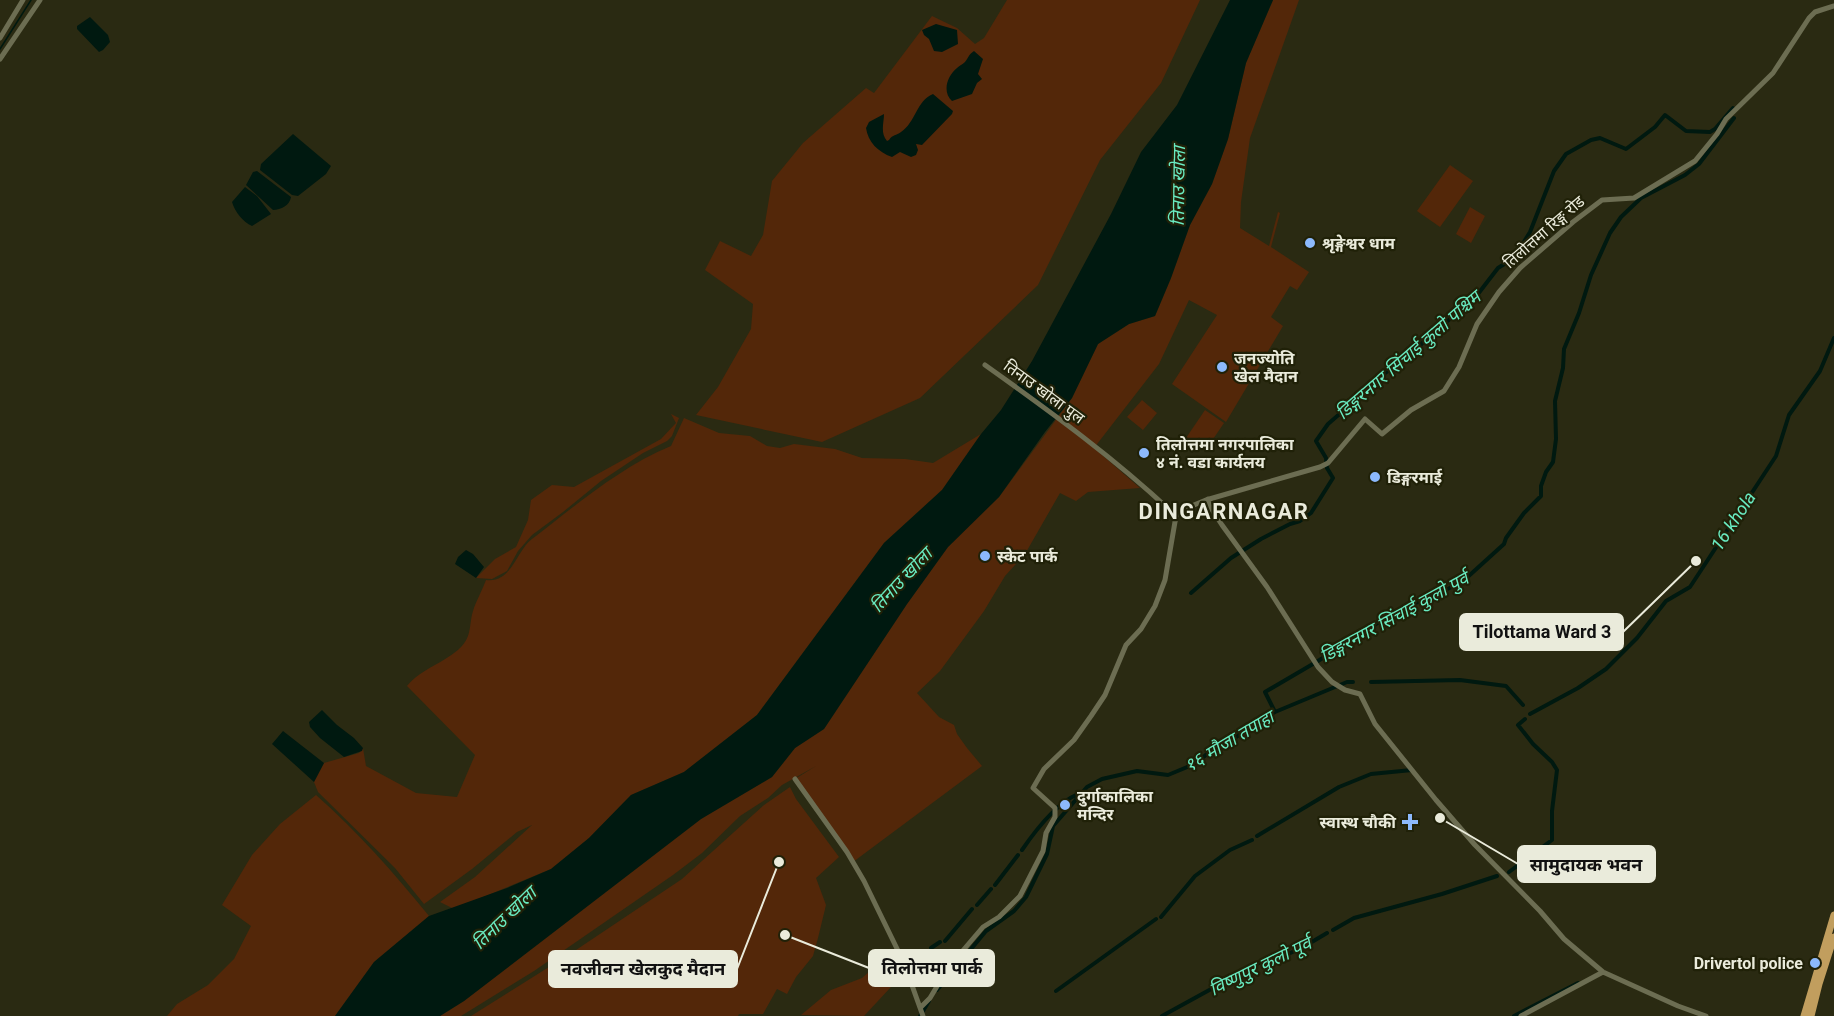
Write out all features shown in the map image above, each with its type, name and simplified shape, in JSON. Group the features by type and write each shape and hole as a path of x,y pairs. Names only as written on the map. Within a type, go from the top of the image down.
{"highway":[{"path":"1804,1016 1834,915"},
{"path":"1811,1016 1834,937"}],"street":[{"path":"0,38 24,0"},
{"path":"0,59 40,0"},
{"name":"तिलोत्तमा रिङ्ग रोड","path":"1176,516 1182,510 1208,499 1239,492 1327,464 1365,418 1382,434 1411,410 1444,391 1459,367 1477,324 1499,292 1520,268 1602,200 1634,198 1695,161 1726,119 1773,73 1809,18 1815,12 1834,6"},
{"name":"तिनाउ खोला पुल","path":"985,365 1088,440 1147,488 1176,516"},
{"path":"1208,499 1209,505 1318,667 1332,682 1345,690 1360,694 1366,709 1387,740 1475,845 1540,911 1564,939 1603,972 1678,1006 1706,1016"},
{"path":"921,1012 948,968 983,927 999,917 1020,896 1038,864 1046,833 1055,817 1055,808 1033,788 1044,769 1074,740 1091,716 1105,695 1126,645 1141,629 1155,606 1165,580 1176,516"},
{"path":"795,779 847,852 864,881 904,963 921,1012"},
{"path":"1521,1016 1603,972"}],"shaded area":[{"path":"1007,0 1200,0 1161,83 1100,160 1038,285 920,398 822,442 696,415 718,387 751,329 753,304 705,270 720,241 751,256 763,235 772,181 803,143 866,88 874,93 932,16 957,28 975,44 984,38"},
{"path":"1273,0 1299,0 1250,138 1241,202 1240,228 1269,246 1278,212 1280,213 1271,247 1309,272 1297,290 1290,286 1271,317 1283,326 1226,422 1172,384 1217,315 1189,300 1159,364 1094,448 1140,488 1088,492 1076,501 1060,493 1025,554 1005,576 984,611 940,671 917,693 939,717 954,725 957,734 982,766 853,862 795,779 816,766 782,785 768,798 740,816 702,853 673,875 534,971 461,1016 440,1016 464,1001 701,819 772,777 795,748 824,729 948,547 999,497 1072,398 1098,344 1129,324 1155,316 1190,225 1212,184 1228,139 1246,63"},
{"path":"1450,165 1473,181 1440,227 1417,211"},
{"path":"1470,207 1485,216 1471,243 1456,234"},
{"path":"1142,400 1157,413 1143,430 1127,417"},
{"path":"1205,410 1224,423 1205,451 1186,438"},
{"path":"671,414 679,418 672,436 667,441 643,453 601,481 532,535 518,551 507,571 492,579 476,578 495,559 516,547 528,520 531,500 552,485 574,487 661,439 676,423"},
{"path":"684,418 719,433 750,436 767,446 780,448 794,444 835,449 862,458 905,459 933,463 981,434 942,490 884,543 757,715 684,772 631,795 589,838 551,869 454,909 440,902 475,877 532,825 517,832 424,904 395,868 318,792 314,782 324,763 359,753 363,748 366,766 416,793 457,797 475,755 407,686 455,653 465,643 474,607 486,580 502,577 508,572 526,544 599,488 634,465 671,446"},
{"path":"790,787 796,799 839,857 816,878 826,905 813,956 796,977 787,994 777,989 763,1014 739,1014 738,1016 471,1016 576,950 682,879 764,805"},
{"path":"316,795 375,853 429,916 374,962 335,1016 167,1016 177,1004 208,985 234,959 251,926 222,905 252,855 280,824"},
{"path":"891,952 904,973 864,1016 801,1015 831,990 862,978"}],"water":[{"name":"तिनाउ खोला","path":"1230,0 1273,0 1246,63 1228,139 1212,184 1190,225 1155,316 1129,324 1098,344 1072,398 999,497 948,547 824,729 795,748 772,777 701,819 464,1001 440,1016 335,1016 374,962 429,916 507,888 551,869 589,838 631,795 684,772 757,715 884,543 942,490 981,434 1001,410 1032,361 1111,214 1141,152 1177,105"},
{"path":"90,17 108,35 110,42 99,52 77,29 77,26"},
{"path":"936,24 957,30 958,44 942,52 934,51 922,30"},
{"path":"974,51 983,59 978,74 982,79 977,83 972,94 952,101 947,93 948,80"},
{"path":"933,94 953,111 922,145 916,144 918,150 916,155 911,157 900,152 892,157 874,146 867,133 866,128 869,122 884,114 883,131 887,141 906,128 919,106"},
{"path":"293,134 331,166 326,174 298,196 292,195 260,170 261,164"},
{"path":"257,171 291,197 287,205 273,210 246,185 253,172"},
{"path":"245,187 257,196 271,214 252,226 240,216 232,202"},
{"path":"466,550 473,554 484,567 476,578 455,564 458,557"},
{"path":"322,710 354,738 363,748 362,751 344,757 320,738 310,727 309,722"},
{"path":"283,731 324,763 314,782 272,744"}],"waterway":[{"path":"0,49 31,0"},
{"name":"डिङ्गरनगर सिंचाई कुलो पश्चिम","path":"1191,593 1231,558 1261,539 1300,521 1311,513 1333,478 1327,468 1326,458 1316,441 1328,424 1358,398 1364,388 1410,355 1437,329 1471,303 1498,268 1514,258 1530,232 1554,171 1566,154 1591,140 1600,138 1626,149 1655,127 1665,115 1686,131 1710,132 1733,108"},
{"name":"डिङ्गरनगर सिंचाई कुलो पुर्व","path":"1275,712 1265,692 1393,613 1461,583 1504,544 1524,513 1541,496 1541,486 1553,462 1556,439 1555,401 1563,368 1564,349 1591,275 1610,233 1621,217 1641,198 1685,175 1699,164 1734,118"},
{"name":"16 khola","path":"1530,714 1578,688 1606,669 1637,638 1666,601 1690,587 1776,456 1789,415 1820,371 1834,338"},
{"name":"16 khola","path":"1371,682 1460,680 1506,686 1523,705"},
{"name":"१६ मौजा तपाहा","path":"1235,738 1254,723 1275,712 1347,682 1353,682"},
{"name":"16 khola","path":"1509,872 1552,840 1552,811 1557,770 1518,725 1525,719"},
{"name":"१६ मौजा तपाहा","path":"937,990 986,931 1014,911 1026,897 1047,854 1053,826 1087,787 1102,779 1137,771 1168,775 1197,763 1220,742 1235,738"},
{"path":"1257,836 1339,787 1371,774 1412,770"},
{"path":"1022,850 1054,811 1078,794"},
{"path":"1161,917 1195,876 1230,850 1252,840"},
{"path":"995,885 1018,855"},
{"name":"विष्णुपुर कुलो पूर्व","path":"1333,930 1354,918 1497,876"},
{"path":"977,905 991,889"},
{"path":"945,941 972,909"},
{"path":"1056,991 1156,919"},
{"name":"विष्णुपुर कुलो पूर्व","path":"1162,1016 1264,960 1284,956 1327,933"},
{"path":"931,948 940,942"},
{"path":"910,976 926,952"},
{"path":"1514,1016 1578,983"},
{"name":"१६ मौजा तपाहा","path":"920,1016 929,1001"}],"place":[{"name":"श्रृङ्गेश्वर धाम","path":"1310,243"},
{"name":"जनज्योति खेल मैदान","path":"1222,367"},
{"name":"तिलोत्तमा नगरपालिका ४ नं. वडा कार्यलय","path":"1144,453"},
{"name":"डिङ्गरमाई","path":"1375,477"},
{"name":"स्केट पार्क","path":"985,556"},
{"name":"Tilottama Ward 3","path":"1696,561"},
{"name":"दुर्गाकालिका मन्दिर","path":"1065,805"},
{"name":"सामुदायक भवन","path":"1440,818"},
{"name":"स्वास्थ चौकी","path":"1410,822"},
{"name":"नवजीवन खेलकुद मैदान","path":"779,862"},
{"name":"तिलोत्तमा पार्क","path":"785,935"},
{"name":"Drivertol police","path":"1815,963"}],"district":[{"name":"DINGARNAGAR","path":"1224,511"}]}
